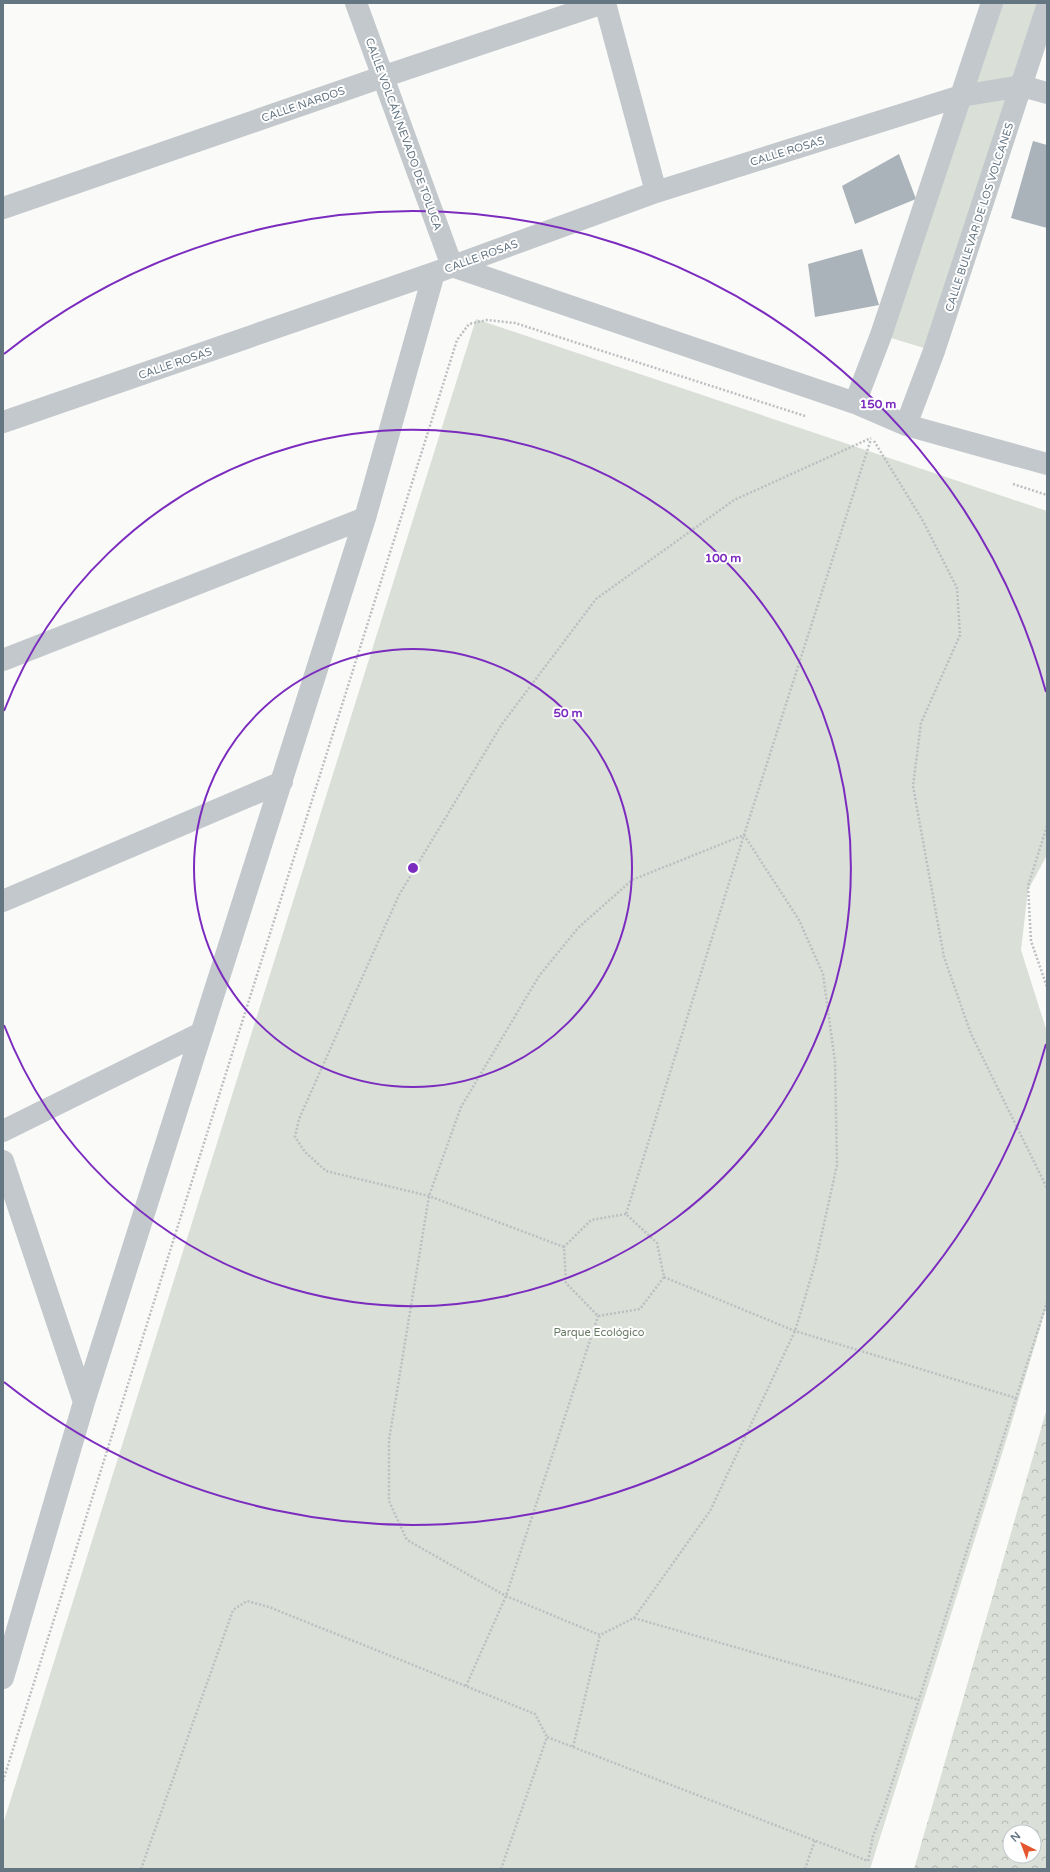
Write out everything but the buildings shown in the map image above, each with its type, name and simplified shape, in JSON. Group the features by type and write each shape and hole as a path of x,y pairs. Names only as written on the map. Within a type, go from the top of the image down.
{"street":[{"name":"CALLE VOLCÁN NEVADO DE TOLUCA","path":"356,3 382,77 443,269"},
{"name":"CALLE NARDOS","path":"3,208 382,77 604,3"},
{"path":"604,3 656,192"},
{"path":"855,403 881,335 992,3"},
{"name":"CALLE BULEVAR DE LOS VOLCANES","path":"906,425 934,351 1047,7"},
{"path":"1022,86 1047,93"},
{"name":"CALLE ROSAS","path":"3,422 443,269 656,192 961,96 1022,86"},
{"path":"3,1678 84,1402 282,782 443,269 855,403 906,425 1047,464"},
{"path":"3,660 365,518"},
{"path":"3,901 282,782"},
{"path":"3,1131 201,1033"},
{"path":"3,1161 84,1402"}],"path":[{"path":"3,1781 457,340 469,324 487,320 515,323 811,418"},
{"path":"626,1214 744,835 879,413"},
{"path":"864,435 872,438 923,521 957,588 960,635 920,723 913,786 944,957 971,1034 1047,1188"},
{"path":"564,1247 429,1196 326,1171 306,1152 295,1137 299,1119 399,895 502,724 596,599 734,500 872,438"},
{"path":"1047,826 1028,886 1031,941 1047,987"},
{"path":"744,835 798,920 822,974 835,1062 837,1166 815,1264 795,1331 710,1512 634,1618 600,1634 506,1596 407,1540 389,1501 389,1440 429,1196 461,1107 539,976 578,928 632,880 744,835"},
{"path":"598,1316 566,1283 564,1247 591,1220 626,1214"},
{"path":"598,1316 640,1309 664,1277 657,1243 626,1214"},
{"path":"664,1277 795,1331 1016,1398"},
{"path":"141,1869 233,1610 247,1601 269,1607 535,1714 547,1737 868,1861 873,1836 883,1811 1047,1302"},
{"path":"466,1686 506,1596 598,1316"},
{"path":"634,1618 919,1700"},
{"path":"573,1747 600,1634"},
{"path":"501,1869 547,1737"},
{"path":"805,1869 815,1840"}],"green space":[{"path":"992,3 1047,3 934,351 881,335"},
{"name":"Parque Ecológico","path":"476,319 1047,511 1047,855 1028,890 1021,950 1047,1032 1047,1305 1006,1441 870,1869 3,1869 3,1824"},
{"path":"1047,1408 1047,1869 914,1869"}]}
